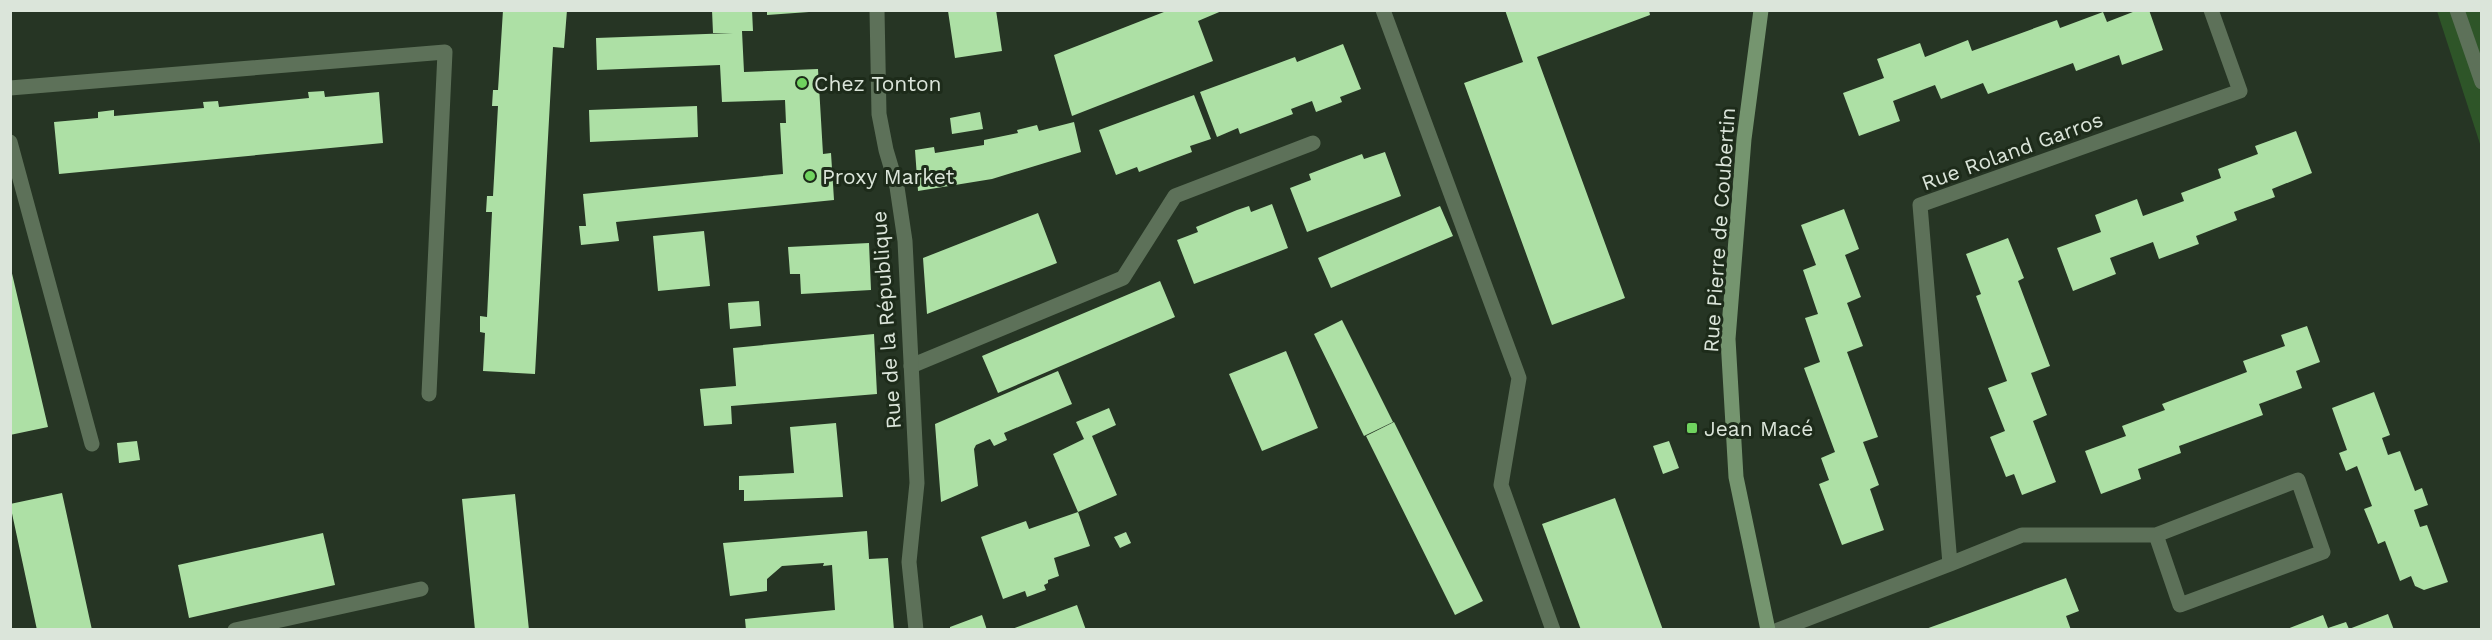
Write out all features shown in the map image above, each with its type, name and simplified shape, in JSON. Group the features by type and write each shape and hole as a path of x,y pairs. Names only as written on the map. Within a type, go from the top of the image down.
{"street":[{"name":"Rue de la République","path":"877,10 879,114 886,150 897,187 905,241 917,483 909,562 915,630"},
{"path":"1383,10 1519,378 1501,485 1553,630"},
{"name":"Rue Pierre de Coubertin","path":"1761,10 1744,139 1728,339 1736,477 1768,630"},
{"name":"Rue Roland Garros","path":"1950,564 1920,206 2240,91 2211,10"},
{"path":"2457,10 2481,82"},
{"path":"10,88 445,52 429,394"},
{"path":"10,142 92,444"},
{"path":"911,366 1123,278 1175,196 1313,143"},
{"path":"1778,630 2022,536 2156,536 2298,480 2324,552 2180,605 2156,536"},
{"path":"235,630 422,589"}],"green space":[{"path":"2437,11 2481,11 2481,147"}],"building":[{"path":"503,10 567,10 564,48 553,47 535,374 483,371 485,333 480,332 480,316 487,317 492,212 486,212 487,196 493,196 498,106 492,106 493,90 498,90"},
{"path":"712,10 752,10 753,31 742,31 744,72 818,69 823,154 831,153 834,200 616,222 619,241 581,245 579,226 586,226 583,194 783,174 780,123 786,123 785,100 722,102 720,65 597,70 596,38 733,33 713,33"},
{"path":"767,10 809,10 809,12 767,15"},
{"path":"996,10 1002,51 955,58 948,11"},
{"path":"1169,10 1224,10 1198,21 1213,61 1072,116 1054,55"},
{"path":"1505,10 1649,10 1650,15 1537,57 1625,298 1552,325 1464,83 1523,62"},
{"path":"2138,10 2149,10 2163,50 2122,65 2119,55 2076,71 2073,63 1988,94 1983,83 1941,99 1935,85 1893,101 1900,121 1859,136 1843,93 1884,78 1877,59 1920,43 1925,57 1968,40 1972,51 2057,20 2060,28 2103,12 2107,22"},
{"path":"1343,44 1361,89 1340,97 1342,102 1316,112 1312,101 1291,109 1293,114 1240,134 1238,128 1217,137 1200,92 1295,57 1297,62"},
{"path":"324,91 325,97 379,92 383,143 59,174 54,122 98,118 98,112 114,110 114,116 204,108 203,102 218,101 219,107 309,98 308,92"},
{"path":"1194,95 1211,139 1190,146 1192,152 1139,172 1137,167 1116,175 1099,130"},
{"path":"697,106 698,137 590,142 589,110"},
{"path":"980,112 983,129 952,134 950,118"},
{"path":"1074,122 1081,152 992,179 918,191 915,150 934,147 935,153 984,145 984,140 1018,133 1017,130 1037,125 1039,131"},
{"path":"2296,131 2312,173 2272,189 2275,197 2234,212 2237,220 2196,236 2199,244 2159,259 2153,242 2110,258 2116,274 2073,291 2057,248 2101,232 2095,215 2137,199 2143,216 2184,201 2181,193 2221,178 2218,169 2258,154 2255,146"},
{"path":"1385,152 1401,196 1307,232 1290,188 1311,180 1309,174 1335,164 1362,154 1364,159"},
{"path":"1272,204 1288,248 1194,284 1177,240 1198,232 1196,227 1237,210 1249,206 1251,212"},
{"path":"1440,206 1453,236 1331,288 1318,258"},
{"path":"1844,209 1859,249 1845,255 1861,297 1847,303 1863,346 1847,352 1878,437 1863,442 1879,485 1870,489 1884,530 1842,545 1819,484 1829,480 1821,458 1835,452 1804,368 1820,362 1805,318 1818,314 1803,270 1816,265 1801,225"},
{"path":"1038,213 1057,263 927,314 923,258"},
{"path":"704,231 710,286 658,291 653,236"},
{"path":"2008,238 2024,278 2018,281 2050,366 2031,373 2047,415 2033,421 2056,482 2022,495 2014,474 2006,477 1990,437 2005,431 1988,388 2007,381 1976,296 1981,294 1966,254"},
{"path":"869,243 871,290 801,294 800,274 790,274 788,247"},
{"path":"10,265 48,427 10,435"},
{"path":"1160,281 1175,317 998,393 982,356"},
{"path":"759,301 761,326 730,329 728,303"},
{"path":"1342,320 1393,422 1364,436 1314,334"},
{"path":"2307,326 2320,362 2296,371 2302,388 2259,404 2263,415 2179,446 2181,453 2138,469 2141,479 2101,494 2085,451 2126,436 2122,426 2165,410 2162,404 2247,372 2243,361 2285,346 2281,335"},
{"path":"874,334 877,394 731,406 732,424 704,426 700,389 736,386 733,348"},
{"path":"1286,351 1318,428 1262,451 1229,374"},
{"path":"1058,371 1072,404 1004,433 1007,440 994,446 990,439 976,445 974,449 978,486 941,502 935,424"},
{"path":"2374,392 2390,435 2382,438 2388,455 2400,451 2415,491 2422,488 2428,505 2414,510 2420,527 2427,525 2448,582 2424,590 2415,586 2411,576 2400,581 2385,541 2378,544 2364,509 2372,506 2357,466 2346,471 2339,453 2347,450 2332,408"},
{"path":"1109,408 1116,425 1092,436 1117,495 1078,512 1053,454 1084,439 1076,422"},
{"path":"1394,422 1483,601 1455,615 1366,436"},
{"path":"836,423 843,497 744,501 744,490 739,490 739,476 794,473 790,427"},
{"path":"137,441 140,460 119,463 117,443"},
{"path":"1669,441 1679,468 1663,474 1653,446"},
{"path":"62,493 92,630 37,630 10,504"},
{"path":"515,494 529,630 475,630 462,499"},
{"path":"1615,498 1663,630 1581,630 1542,524"},
{"path":"1078,512 1090,546 1054,558 1059,576 1048,580 1048,583 1044,585 1046,590 1027,597 1025,591 1003,599 981,537 1026,521 1029,529"},
{"path":"867,531 869,559 888,558 894,630 746,630 745,619 835,610 832,565 823,566 824,563 782,566 767,579 767,591 730,596 723,543"},
{"path":"1126,532 1131,543 1120,548 1114,537"},
{"path":"323,533 335,585 189,618 178,565"},
{"path":"2066,578 2079,611 2066,616 2071,630 1923,630"},
{"path":"1077,605 1086,630 1012,630 1012,629"},
{"path":"2388,614 2394,630 2287,629 2323,615 2328,628 2346,622 2349,629"},
{"path":"982,615 987,630 950,630 950,627"}],"place":[{"name":"Chez Tonton","path":"802,83"},
{"name":"Proxy Market","path":"810,176"},
{"name":"Jean Macé","path":"1692,428"}]}
